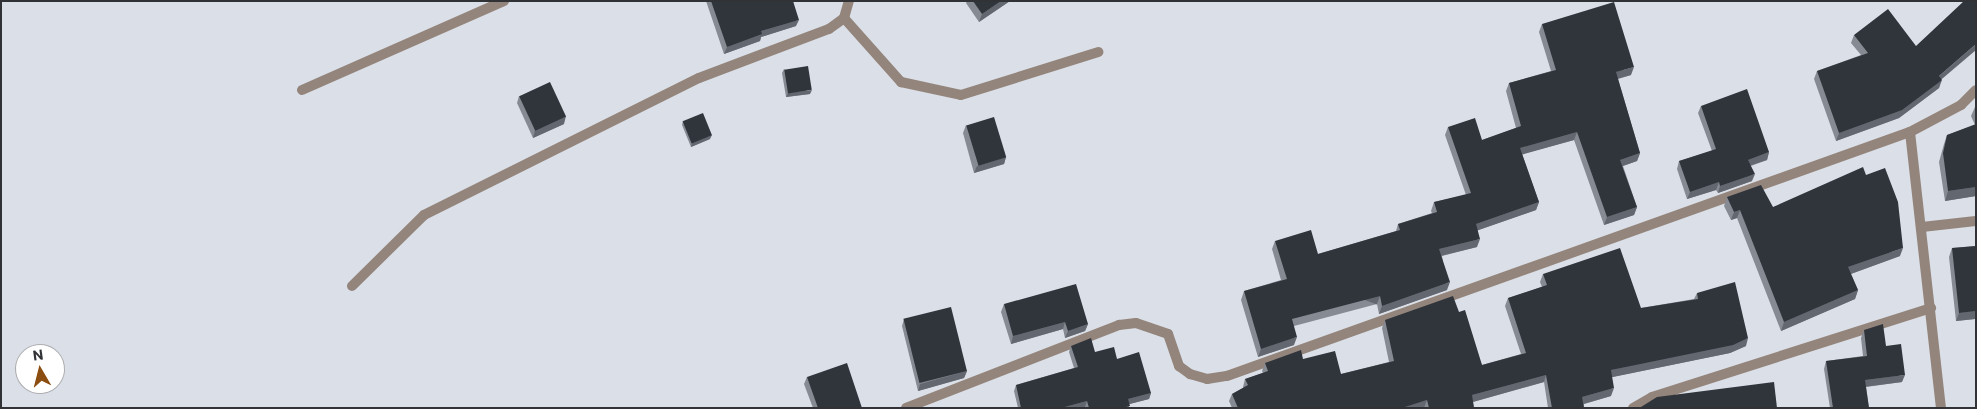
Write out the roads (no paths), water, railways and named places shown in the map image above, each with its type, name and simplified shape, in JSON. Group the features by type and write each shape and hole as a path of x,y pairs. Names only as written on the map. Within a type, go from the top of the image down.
{"street":[{"path":"302,90 504,1"},
{"path":"352,286 424,215 699,78 829,29 844,18 849,1"},
{"path":"844,18 901,82 961,95 1098,52"},
{"path":"906,408 1118,324 1136,322 1168,334 1179,366 1190,374 1207,379 1227,376 1910,132 1961,105 1976,90"},
{"path":"1910,132 1941,408"},
{"path":"1922,227 1976,222"},
{"path":"1633,408 1652,397 1931,308"}]}
